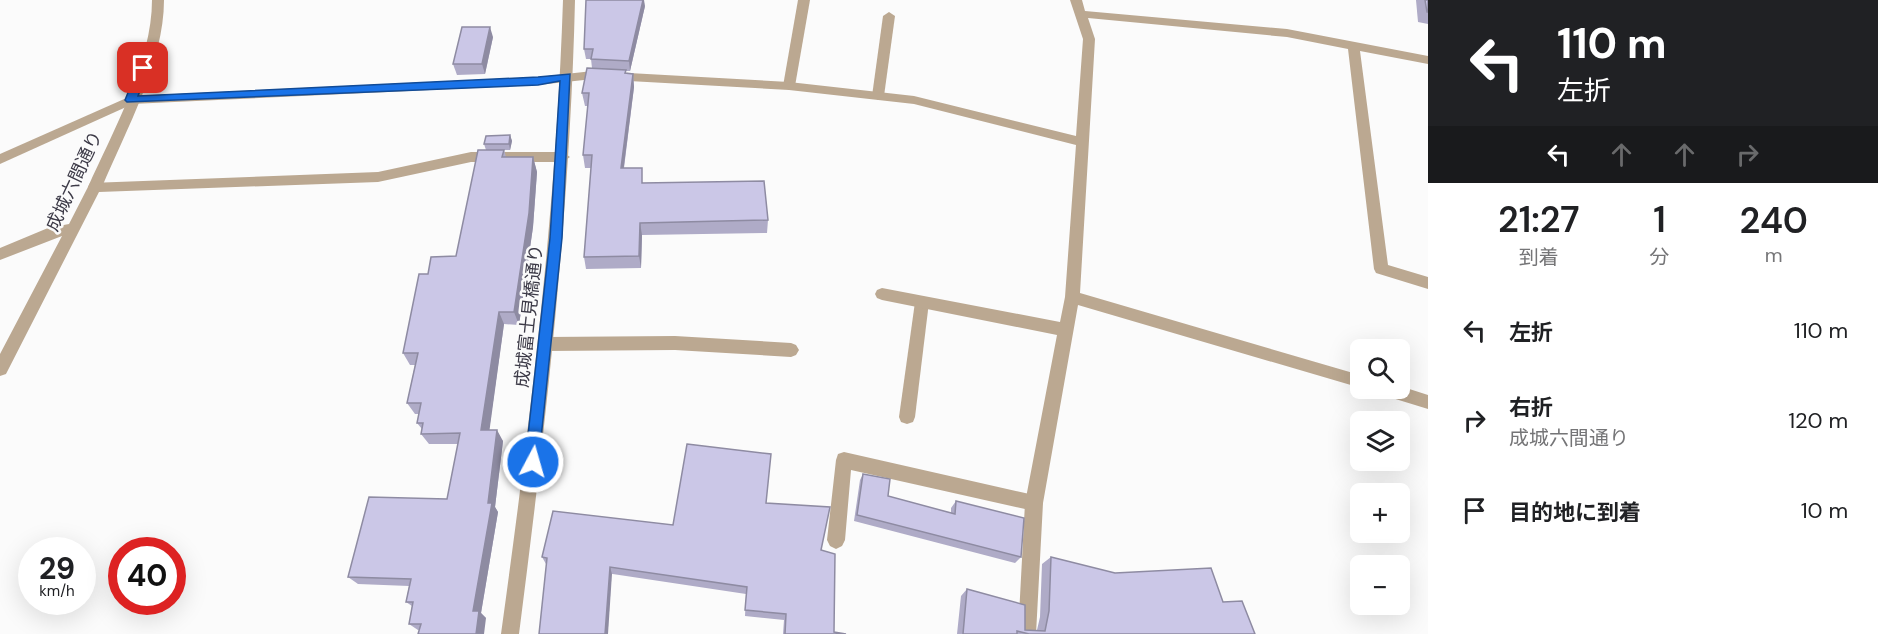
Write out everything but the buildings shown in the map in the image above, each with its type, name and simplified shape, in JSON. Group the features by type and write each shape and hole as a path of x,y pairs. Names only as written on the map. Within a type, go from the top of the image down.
{"street":[{"name":"成城六間通り","path":"0,369 95,187 150,52 157,26 158,0"},
{"name":"成城富士見橋通り","path":"510,634 546,344 562,157 569,0"},
{"path":"789,86 804,0"},
{"path":"1028,634 1034,503 1072,297 1089,39 1076,0"},
{"path":"1082,14 1287,33 1428,60"},
{"path":"878,96 889,16"},
{"path":"1354,46 1382,269 1428,283"},
{"path":"0,159 131,100 538,81 566,76 593,75 789,86 914,99 1083,142"},
{"path":"95,187 378,177 471,157 562,157"},
{"path":"0,254 52,232 75,228"},
{"path":"882,294 1066,330"},
{"path":"1072,297 1350,379"},
{"path":"907,417 922,302"},
{"path":"546,344 675,343 791,350"},
{"path":"1410,397 1428,402"},
{"path":"836,540 843,460 1034,503"}],"route":[{"path":"143,68 131,100 301,90 538,81 566,76 556,238 533,462"}]}
